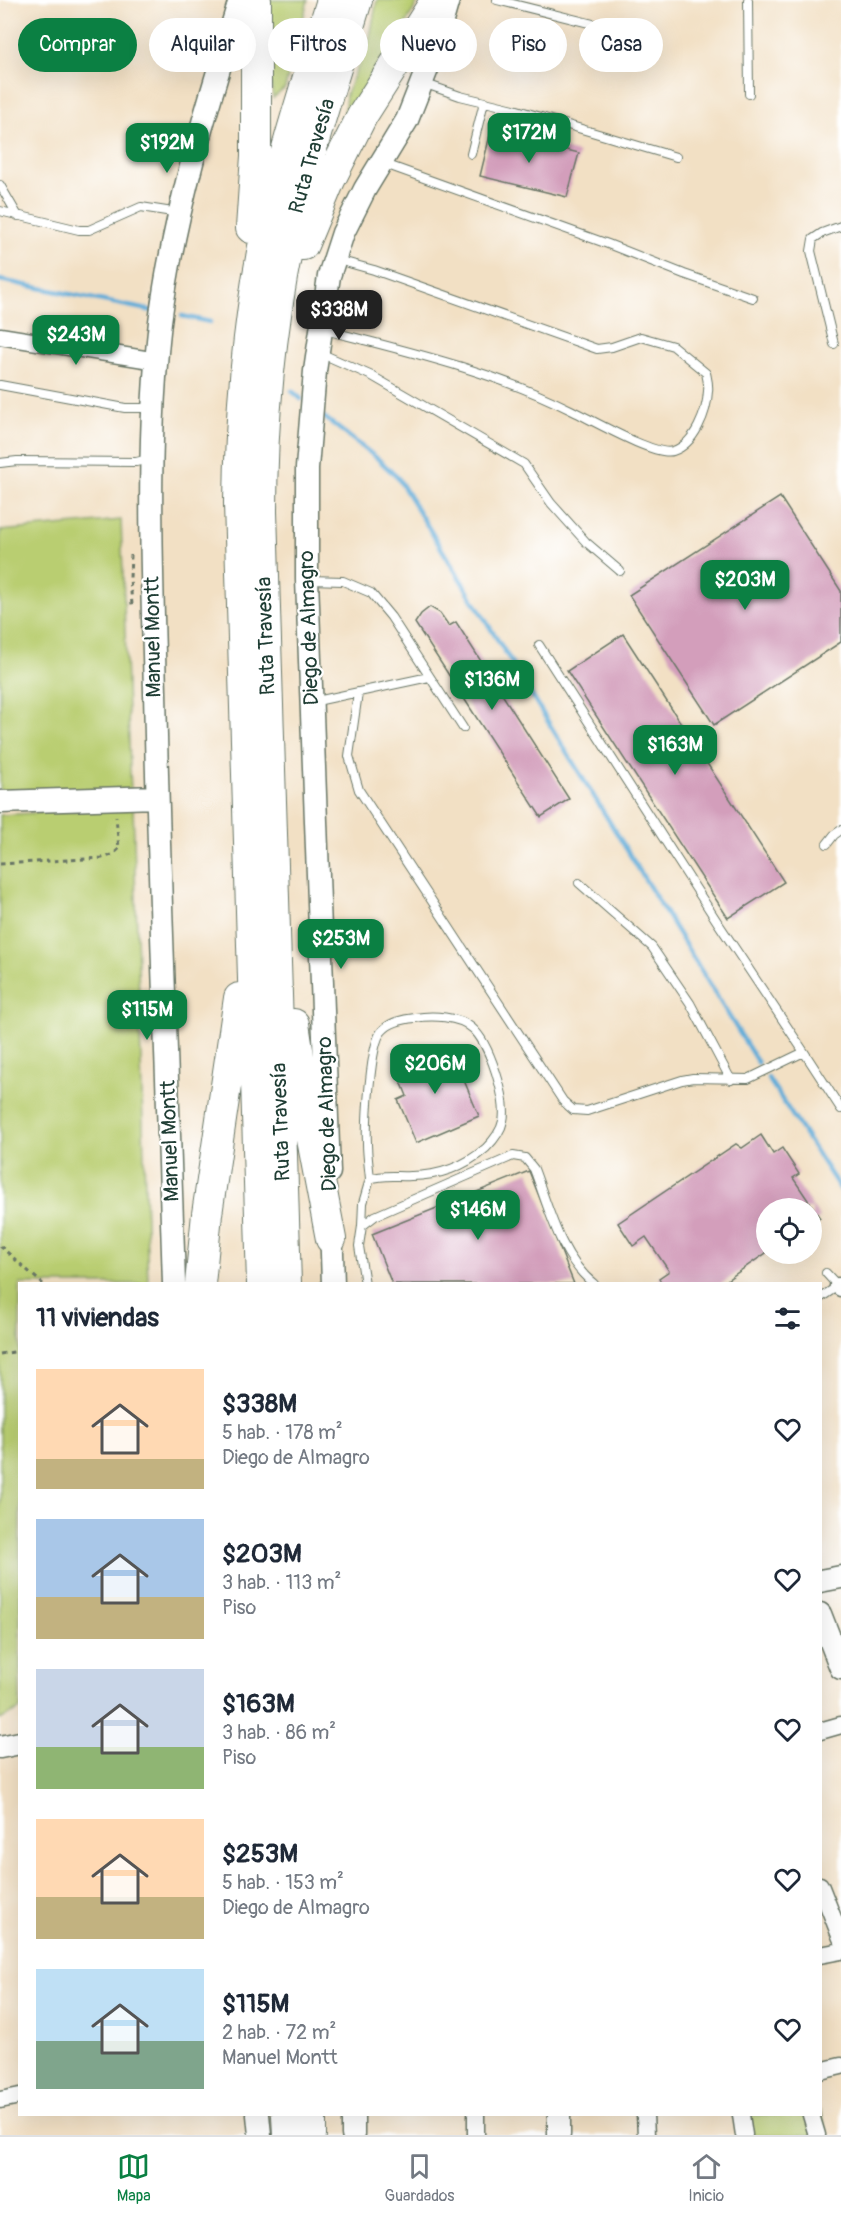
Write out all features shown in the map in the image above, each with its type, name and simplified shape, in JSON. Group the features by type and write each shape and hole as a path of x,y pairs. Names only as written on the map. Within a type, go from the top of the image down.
{"highway":[{"path":"256,0 256,156 248,268 262,327"},
{"name":"Ruta Travesía","path":"262,327 258,270 274,195 332,0"},
{"name":"Ruta Travesía","path":"286,1282 239,503 242,400 262,327 285,261 301,190 357,0"},
{"path":"262,327 300,250 345,147 362,116 436,0"},
{"path":"262,903 331,1239"},
{"path":"200,1282 207,1214 228,1082 262,903"},
{"name":"Ruta Travesía","path":"262,903 262,1282"},
{"path":"287,2116 288,2135"},
{"path":"311,2116 311,2135"}],"street":[{"name":"Manuel Montt","path":"174,1282 166,998 157,797 151,459 153,408 166,280 179,214 200,132 240,0"},
{"name":"Diego de Almagro","path":"333,1282 307,579 307,468 317,352 334,259 354,209 407,120 422,83 448,0"},
{"path":"0,336 157,361"},
{"path":"0,801 157,797"},
{"path":"822,1581 841,1577"},
{"path":"822,1619 841,1668"},
{"path":"822,1730 841,1725"},
{"path":"822,1890 841,1938"},
{"path":"822,1955 841,1951"},
{"path":"822,2071 841,2066"},
{"path":"0,2100 18,2096"},
{"path":"258,2116 260,2135"},
{"path":"353,2116 353,2135"},
{"path":"476,2116 476,2135"},
{"path":"559,2116 559,2135"},
{"path":"645,2116 646,2135"},
{"path":"741,2116 744,2135"},
{"path":"811,2116 817,2135"}],"lane":[{"path":"496,0 579,21"},
{"path":"748,0 749,94"},
{"path":"422,83 460,96 676,157"},
{"path":"471,154 484,102"},
{"path":"382,163 753,298"},
{"path":"0,185 18,216"},
{"path":"0,211 79,231 89,230 141,207 179,214"},
{"path":"834,344 811,251 813,239 841,226"},
{"path":"320,328 482,373 542,395 652,450 672,452 689,442 702,417 708,390 706,373 673,346 641,337 612,347 597,349 374,270 334,259"},
{"path":"317,352 372,376 524,464 551,503 586,542 620,571"},
{"path":"0,385 125,408 139,410 153,408"},
{"path":"0,463 17,461 136,462 151,459"},
{"path":"307,579 343,581 371,593 391,617 463,728"},
{"path":"539,645 718,924 841,1109"},
{"path":"311,703 429,677"},
{"path":"358,693 349,756 359,790 563,1101 573,1110 587,1111 693,1078 748,1079 804,1052"},
{"path":"827,844 834,834 841,830"},
{"path":"579,883 652,947 690,1003 731,1080"},
{"path":"365,1282 359,1246 363,1203 370,1179 367,1143 374,1048 381,1031 401,1020 426,1016 449,1018 471,1027 484,1041 493,1063 502,1101 503,1120 498,1133 475,1156 436,1175 379,1176 370,1179"},
{"path":"362,1226 375,1216 513,1156 525,1158 534,1169 567,1255 592,1282"},
{"path":"822,1297 840,1287 826,1273"}],"path":[{"path":"0,864 102,858 112,855 119,849 114,798"},
{"path":"0,1246 41,1282"},
{"path":"0,1354 18,1351"}],"green space":[{"path":"269,0 308,0 303,18 269,18"},
{"path":"377,0 419,0 409,18 380,18 380,69 343,135 346,94 356,72 368,72 369,42"},
{"path":"289,72 285,88 273,98 269,73"},
{"path":"121,520 131,795 0,802 0,531"},
{"path":"133,807 148,1282 18,1282 18,1710 0,1720 0,815"},
{"path":"822,2114 828,2135 748,2135 745,2116"}],"building":[{"path":"491,131 579,153 567,197 480,176"},
{"path":"780,497 841,591 841,642 714,725 629,595"},
{"path":"430,607 440,613 449,626 456,622 569,799 541,817 415,623"},
{"path":"623,634 784,882 728,918 567,671"},
{"path":"450,1047 479,1116 416,1143 398,1100 407,1096 396,1069"},
{"path":"761,1135 773,1154 782,1148 799,1174 793,1178 806,1198 756,1198 756,1260 724,1282 661,1282 659,1278 669,1271 646,1237 633,1246 618,1223 736,1144 742,1148"},
{"path":"529,1171 573,1282 391,1282 372,1234"}],"waterway":[{"path":"0,280 153,311"},
{"path":"182,316 210,322"},
{"path":"292,391 301,399"},
{"path":"324,417 378,459 398,478 758,1063"},
{"path":"768,1078 841,1190"}]}
